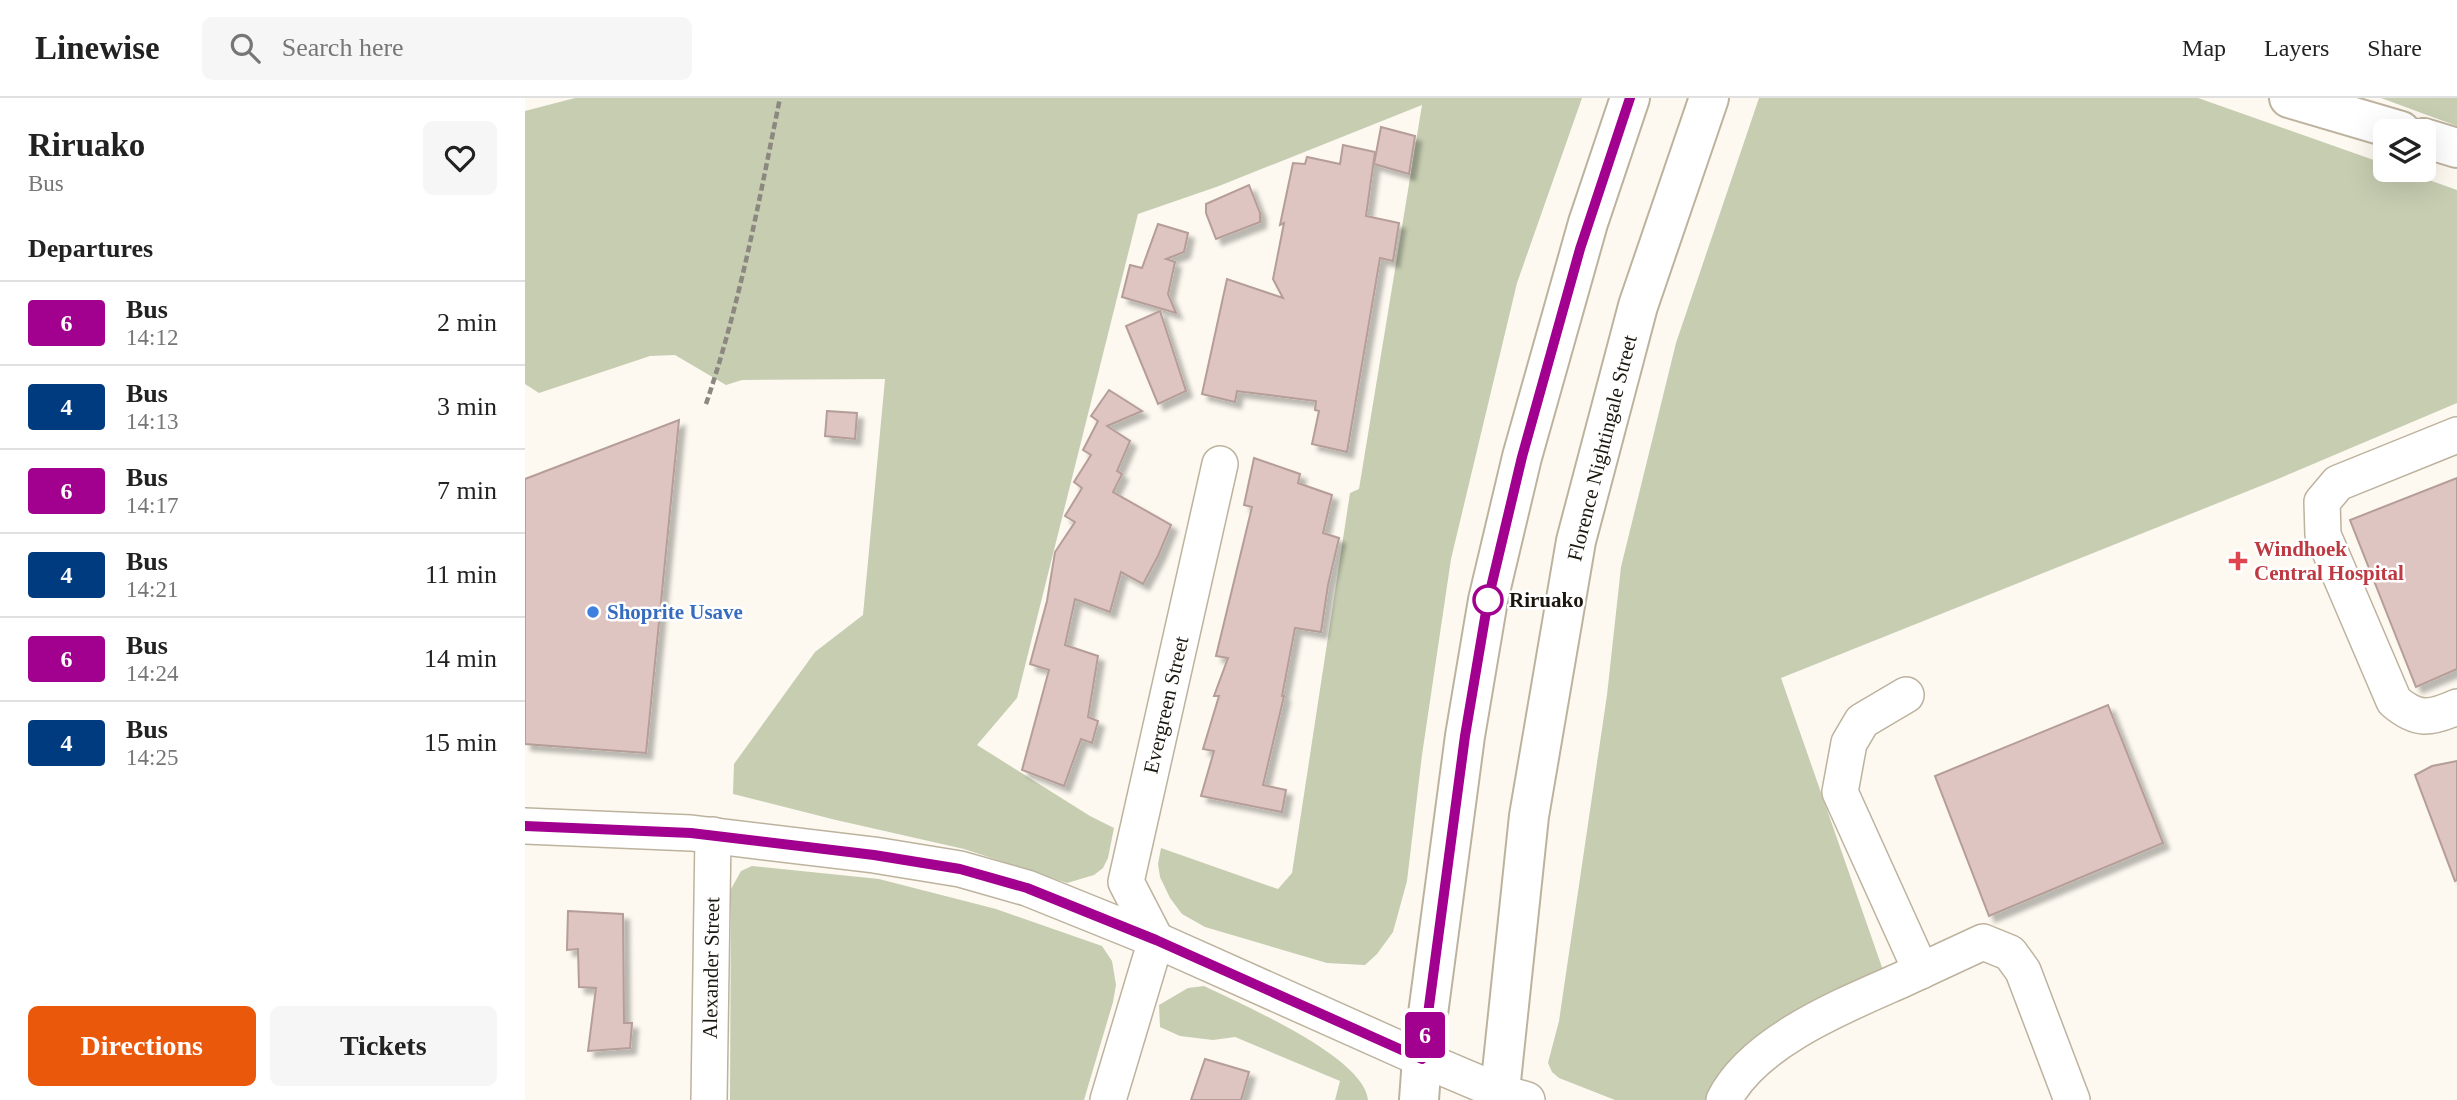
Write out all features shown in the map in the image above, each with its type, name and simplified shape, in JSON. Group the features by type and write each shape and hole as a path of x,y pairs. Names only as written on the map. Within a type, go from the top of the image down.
{"main road":[{"path":"1419,1100 1422,1059 1465,736 1488,600 1522,457 1580,249 1630,98"},
{"name":"Florence Nightingale Street","path":"1509,1097 1529,816 1576,541 1639,306 1709,98"},
{"path":"2289,98 2373,123"},
{"path":"2436,142 2457,148"}],"street":[{"path":"2457,435 2338,483 2322,502 2323,535 2394,701 2407,713 2434,717 2457,707"},
{"name":"Evergreen Street","path":"1156,940 1126,882 1220,464"},
{"path":"1906,695 1862,721 1849,743 1840,792 1921,971"},
{"path":"525,826 713,835 874,855 960,869 1027,888 1156,940 1509,1097"},
{"name":"Alexander Street","path":"709,1100 713,835"},
{"path":"1108,1100 1156,940"},
{"path":"1724,1100 1731,1086 1756,1059 1828,1013 1983,942 2010,953 2023,971 2072,1100"}],"path":[{"path":"706,404 728,341 780,98"}],"green space":[{"path":"575,98 1582,98 1517,283 1451,559 1422,755 1407,881 1393,932 1377,954 1365,965 1327,963 1205,927 1182,914 1170,898 1160,877 1158,864 1161,848 1278,889 1292,873 1350,493 1359,489 1422,105 1219,186 1138,214 1017,698 977,745 1090,816 1114,828 1108,858 1103,868 1094,875 1067,883 964,849 733,794 734,764 815,652 863,615 885,379 742,380 726,385 675,355 650,356 539,393 525,384 525,111"},
{"path":"1759,98 2198,98 2373,160 2373,182 2435,182 2457,190 2457,403 2273,481 1781,678 1884,973 1712,1100 1615,1100 1559,1078 1548,1063 1559,1021 1607,695 1621,567 1676,343"},
{"path":"2381,98 2457,98 2457,126"},
{"path":"752,866 879,879 996,909 1102,946 1112,961 1116,985 1084,1100 730,1100 731,889 741,871"},
{"path":"1204,986 1271,1019 1325,1050 1362,1083 1368,1100 1335,1100 1340,1081 1235,1037 1213,1040 1180,1036 1160,1027 1159,1005 1188,988"}],"building":[{"path":"1381,127 1415,136 1409,174 1374,164"},
{"path":"1343,145 1375,152 1366,216 1399,223 1393,261 1380,258 1347,452 1312,444 1319,411 1315,410 1316,401 1237,391 1235,402 1202,394 1227,279 1283,298 1273,279 1284,223 1280,225 1293,163 1305,164 1307,157 1340,164"},
{"path":"1249,185 1260,213 1260,222 1216,239 1206,213 1206,204"},
{"path":"1158,224 1188,233 1184,252 1166,259 1175,262 1168,294 1176,313 1122,297 1130,265 1142,268"},
{"path":"1160,311 1186,391 1158,404 1126,326"},
{"path":"1109,390 1142,411 1107,426 1130,441 1117,471 1122,474 1113,492 1171,525 1143,584 1121,572 1110,612 1075,599 1065,645 1098,656 1088,717 1098,721 1092,743 1081,739 1064,786 1022,770 1049,670 1030,664 1047,601 1055,552 1075,522 1065,516 1082,488 1074,482 1091,455 1083,450 1098,421 1091,416"},
{"path":"827,411 857,413 855,439 825,436"},
{"name":"Shoprite Usave","path":"679,420 646,753 525,744 525,479"},
{"path":"1254,458 1300,474 1298,483 1332,495 1323,533 1339,538 1321,632 1295,628 1284,696 1263,785 1286,790 1282,812 1201,796 1214,751 1203,749 1219,696 1214,696 1228,658 1216,656 1252,507 1244,505"},
{"path":"2457,478 2457,669 2416,687 2350,520"},
{"path":"2108,705 2163,843 1989,916 1935,776"},
{"path":"2457,761 2455,881 2415,775 2432,766"},
{"path":"568,911 623,914 624,1023 632,1023 630,1048 588,1051 596,988 579,987 578,949 567,950"},
{"path":"1205,1059 1249,1072 1241,1100 1191,1100"}],"bus line":[{"name":"6","path":"525,826 691,833 874,855 960,869 1027,888 1156,940 1422,1059 1465,736 1488,600 1522,457 1580,249 1630,98"}],"place":[{"name":"Windhoek Central Hospital","path":"2238,561"},
{"name":"Riruako","path":"1488,600"},
{"name":"Shoprite Usave","path":"593,612"}]}
